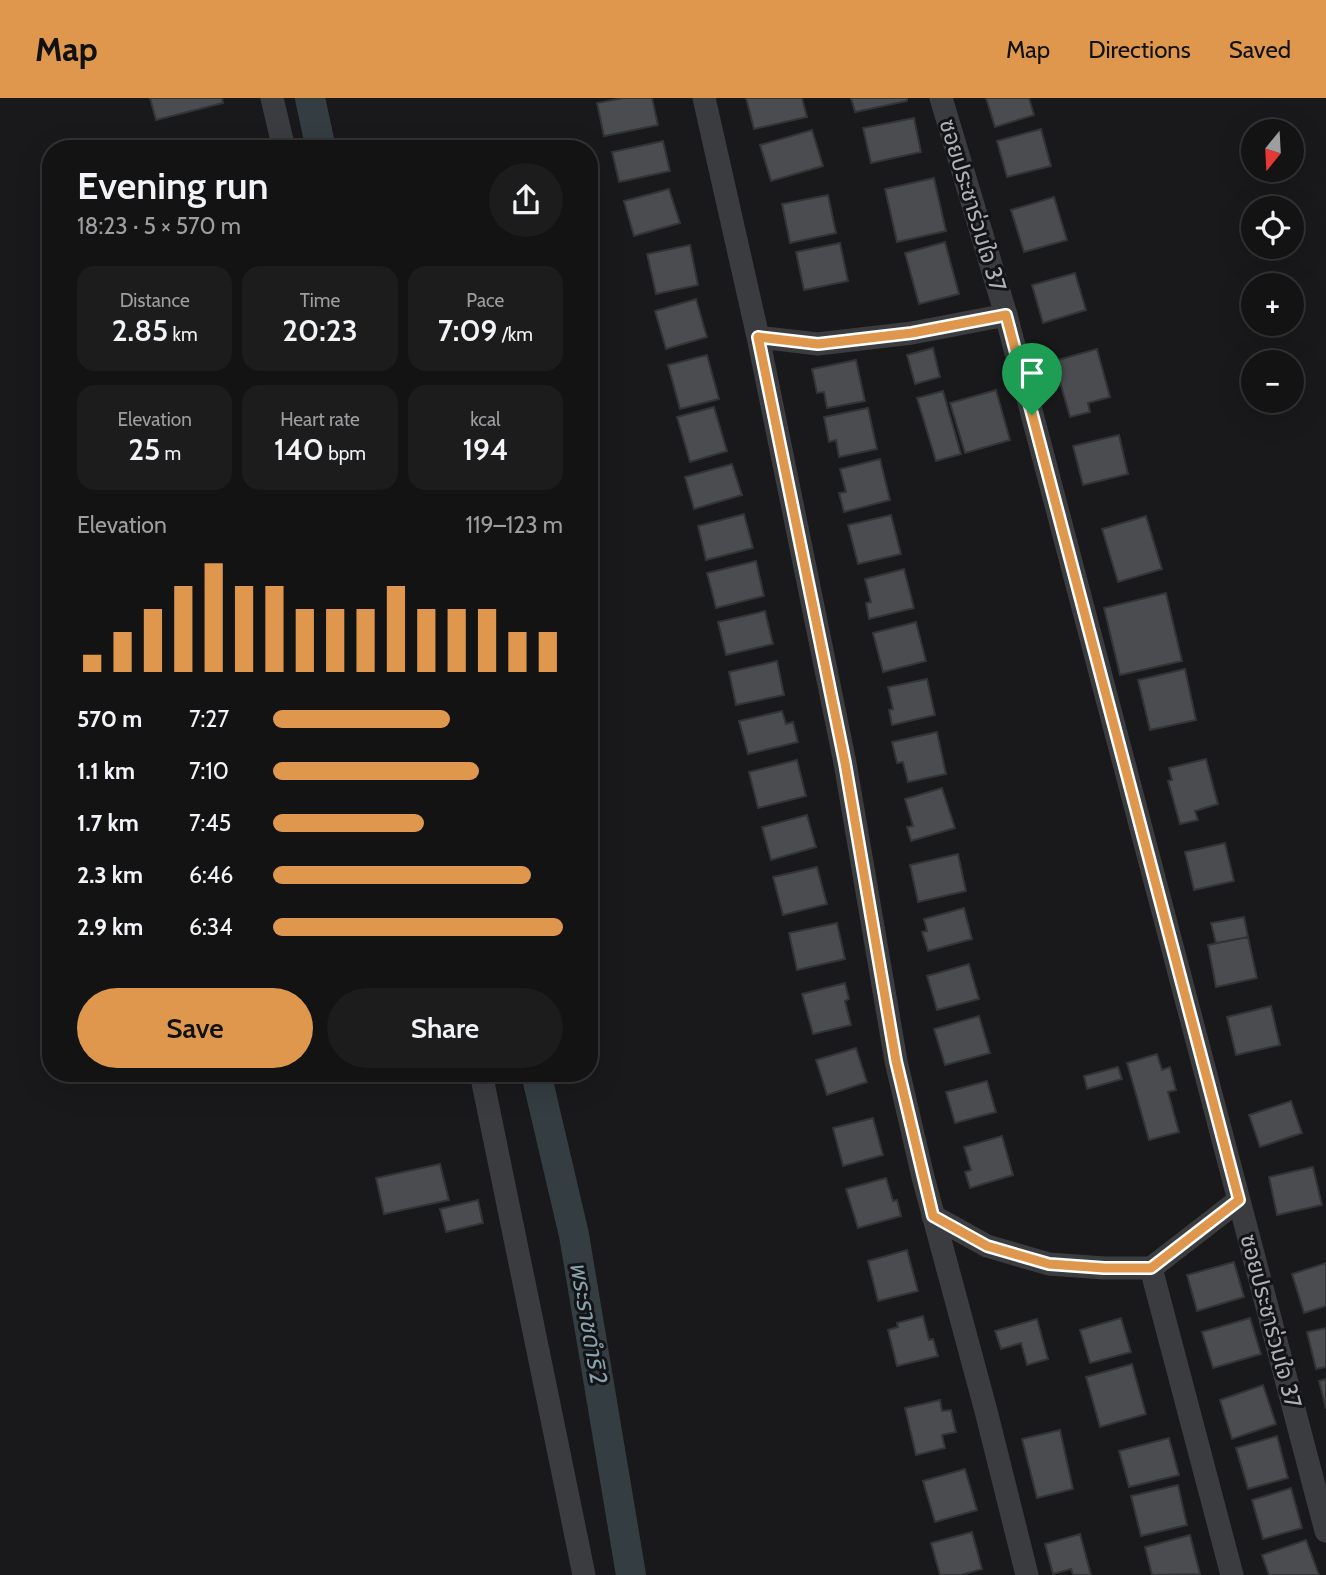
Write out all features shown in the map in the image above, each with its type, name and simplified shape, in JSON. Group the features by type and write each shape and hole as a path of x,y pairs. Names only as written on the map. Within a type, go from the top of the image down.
{"street":[{"path":"272,98 282,140"},
{"path":"704,98 758,337 845,763 896,1061 933,1216 1027,1575"},
{"name":"ซอยประชาร่วมใจ 37","path":"941,98 1006,315 1326,1531"},
{"path":"758,337 818,344 912,333 1006,315"},
{"path":"483,1082 584,1575"},
{"path":"933,1216 987,1246 1049,1264 1151,1268 1239,1200"},
{"path":"1151,1268 1232,1575"}],"building":[{"path":"150,98 222,98 223,103 156,120"},
{"path":"623,98 652,98 658,125 604,136 597,103"},
{"path":"746,98 802,98 807,117 754,129"},
{"path":"851,98 907,98 907,101 855,112"},
{"path":"986,98 1029,98 1034,115 995,127"},
{"path":"914,118 921,152 871,163 863,128"},
{"path":"1041,129 1051,166 1007,177 997,141"},
{"path":"812,130 823,166 771,181 760,145"},
{"path":"663,141 670,171 619,182 612,152"},
{"path":"934,178 946,231 897,242 885,189"},
{"path":"669,189 680,223 634,236 624,201"},
{"path":"828,195 836,233 790,243 782,204"},
{"path":"1054,197 1067,240 1024,252 1011,210"},
{"path":"945,242 959,294 919,304 905,253"},
{"path":"840,243 848,281 804,290 796,252"},
{"path":"690,245 698,285 656,294 647,254"},
{"path":"1075,273 1086,310 1043,323 1032,285"},
{"path":"696,299 707,337 666,349 655,311"},
{"path":"933,348 940,377 915,384 907,355"},
{"path":"1097,349 1110,397 1088,403 1090,412 1070,417 1054,361"},
{"path":"707,355 719,399 680,409 668,365"},
{"path":"856,360 865,401 827,408 824,392 817,393 812,369"},
{"path":"996,390 1010,440 965,453 950,403"},
{"path":"943,391 961,454 936,461 917,398"},
{"path":"714,407 727,451 690,462 677,417"},
{"path":"868,408 877,449 839,457 836,440 829,442 824,417"},
{"path":"1119,435 1128,474 1083,485 1073,446"},
{"path":"880,459 890,500 844,512 839,493 846,492 840,469"},
{"path":"732,464 742,495 694,509 685,477"},
{"path":"744,514 753,548 706,560 698,526"},
{"path":"891,515 901,554 858,564 848,525"},
{"path":"1146,516 1162,569 1118,582 1102,529"},
{"path":"756,561 764,596 716,608 707,573"},
{"path":"904,569 914,608 869,619 866,603 871,602 865,579"},
{"path":"1166,593 1182,661 1120,675 1104,608"},
{"path":"765,611 773,644 726,655 718,622"},
{"path":"916,622 926,661 883,672 873,633"},
{"path":"777,661 784,695 736,705 729,672"},
{"path":"1185,669 1196,720 1150,730 1138,680"},
{"path":"927,679 935,715 892,725 889,710 893,709 888,687"},
{"path":"782,711 786,724 793,722 798,742 748,754 739,721"},
{"path":"937,732 946,774 908,782 903,762 897,763 892,742"},
{"path":"1206,759 1218,804 1195,811 1198,820 1180,824 1168,781 1172,780 1169,768"},
{"path":"797,760 806,796 758,808 749,772"},
{"path":"942,788 955,828 911,841 907,827 913,826 905,799"},
{"path":"807,815 816,847 771,860 762,827"},
{"path":"1225,843 1234,881 1194,890 1185,852"},
{"path":"958,854 966,891 918,902 910,865"},
{"path":"817,867 827,904 783,915 773,877"},
{"path":"964,908 972,939 928,951 922,932 927,931 924,919"},
{"path":"1244,917 1248,937 1216,943 1211,923"},
{"path":"837,923 845,959 797,970 789,933"},
{"path":"1248,937 1257,978 1216,987 1208,945"},
{"path":"969,964 979,999 937,1010 927,976"},
{"path":"845,983 849,999 845,1001 851,1025 813,1034 802,994"},
{"path":"1271,1006 1280,1045 1236,1055 1227,1017"},
{"path":"979,1016 990,1053 945,1065 934,1029"},
{"path":"856,1048 867,1082 827,1095 816,1060"},
{"path":"1157,1054 1162,1070 1170,1067 1176,1090 1168,1092 1179,1132 1149,1140 1127,1063"},
{"path":"1118,1067 1122,1079 1087,1089 1084,1076"},
{"path":"987,1081 996,1112 955,1123 946,1092"},
{"path":"1291,1101 1302,1133 1260,1147 1249,1115"},
{"path":"873,1118 883,1155 843,1166 833,1128"},
{"path":"1002,1136 1013,1175 970,1188 965,1172 971,1170 964,1147"},
{"path":"440,1164 449,1200 384,1214 376,1178"},
{"path":"1313,1167 1322,1205 1277,1215 1269,1177"},
{"path":"886,1178 893,1201 897,1200 901,1216 858,1228 846,1189"},
{"path":"478,1200 483,1223 446,1232 440,1209"},
{"path":"907,1250 918,1291 878,1301 868,1261"},
{"path":"1234,1262 1244,1297 1197,1311 1187,1275"},
{"path":"1326,1263 1326,1306 1304,1313 1292,1274"},
{"path":"923,1316 929,1340 933,1339 938,1356 897,1366 888,1330 898,1327 897,1323"},
{"path":"1121,1318 1131,1352 1090,1363 1080,1330"},
{"path":"1250,1318 1261,1354 1213,1368 1202,1332"},
{"path":"1037,1319 1048,1359 1027,1365 1021,1343 1001,1349 995,1331"},
{"path":"1326,1328 1326,1367 1316,1369 1307,1332"},
{"path":"1132,1364 1146,1414 1100,1427 1086,1377"},
{"path":"1326,1379 1326,1409 1319,1381"},
{"path":"1263,1385 1276,1424 1232,1439 1220,1400"},
{"path":"940,1400 942,1411 951,1410 956,1432 942,1435 945,1448 916,1455 905,1408"},
{"path":"1060,1430 1073,1489 1037,1498 1022,1439"},
{"path":"1277,1436 1288,1478 1248,1489 1236,1448"},
{"path":"1169,1438 1179,1475 1129,1487 1119,1451"},
{"path":"965,1469 977,1510 935,1522 923,1481"},
{"path":"1178,1485 1187,1525 1141,1536 1131,1496"},
{"path":"1291,1488 1302,1528 1263,1539 1252,1500"},
{"path":"972,1532 982,1569 961,1575 940,1575 931,1543"},
{"path":"1080,1534 1091,1575 1073,1575 1071,1569 1053,1574 1045,1544"},
{"path":"1190,1535 1200,1574 1152,1575 1145,1547"},
{"path":"1306,1540 1319,1575 1269,1575 1262,1555"}],"waterway":[{"name":"พระราชดำริ 2","path":"310,98 319,140"},
{"name":"พระราชดำริ 2","path":"538,1082 574,1235 631,1575"}],"route":[{"path":"1006,315 1032,415 1239,1200 1151,1268 1049,1264 987,1246 933,1216 896,1061 845,763 758,337 818,344 912,333 1006,315"}]}
